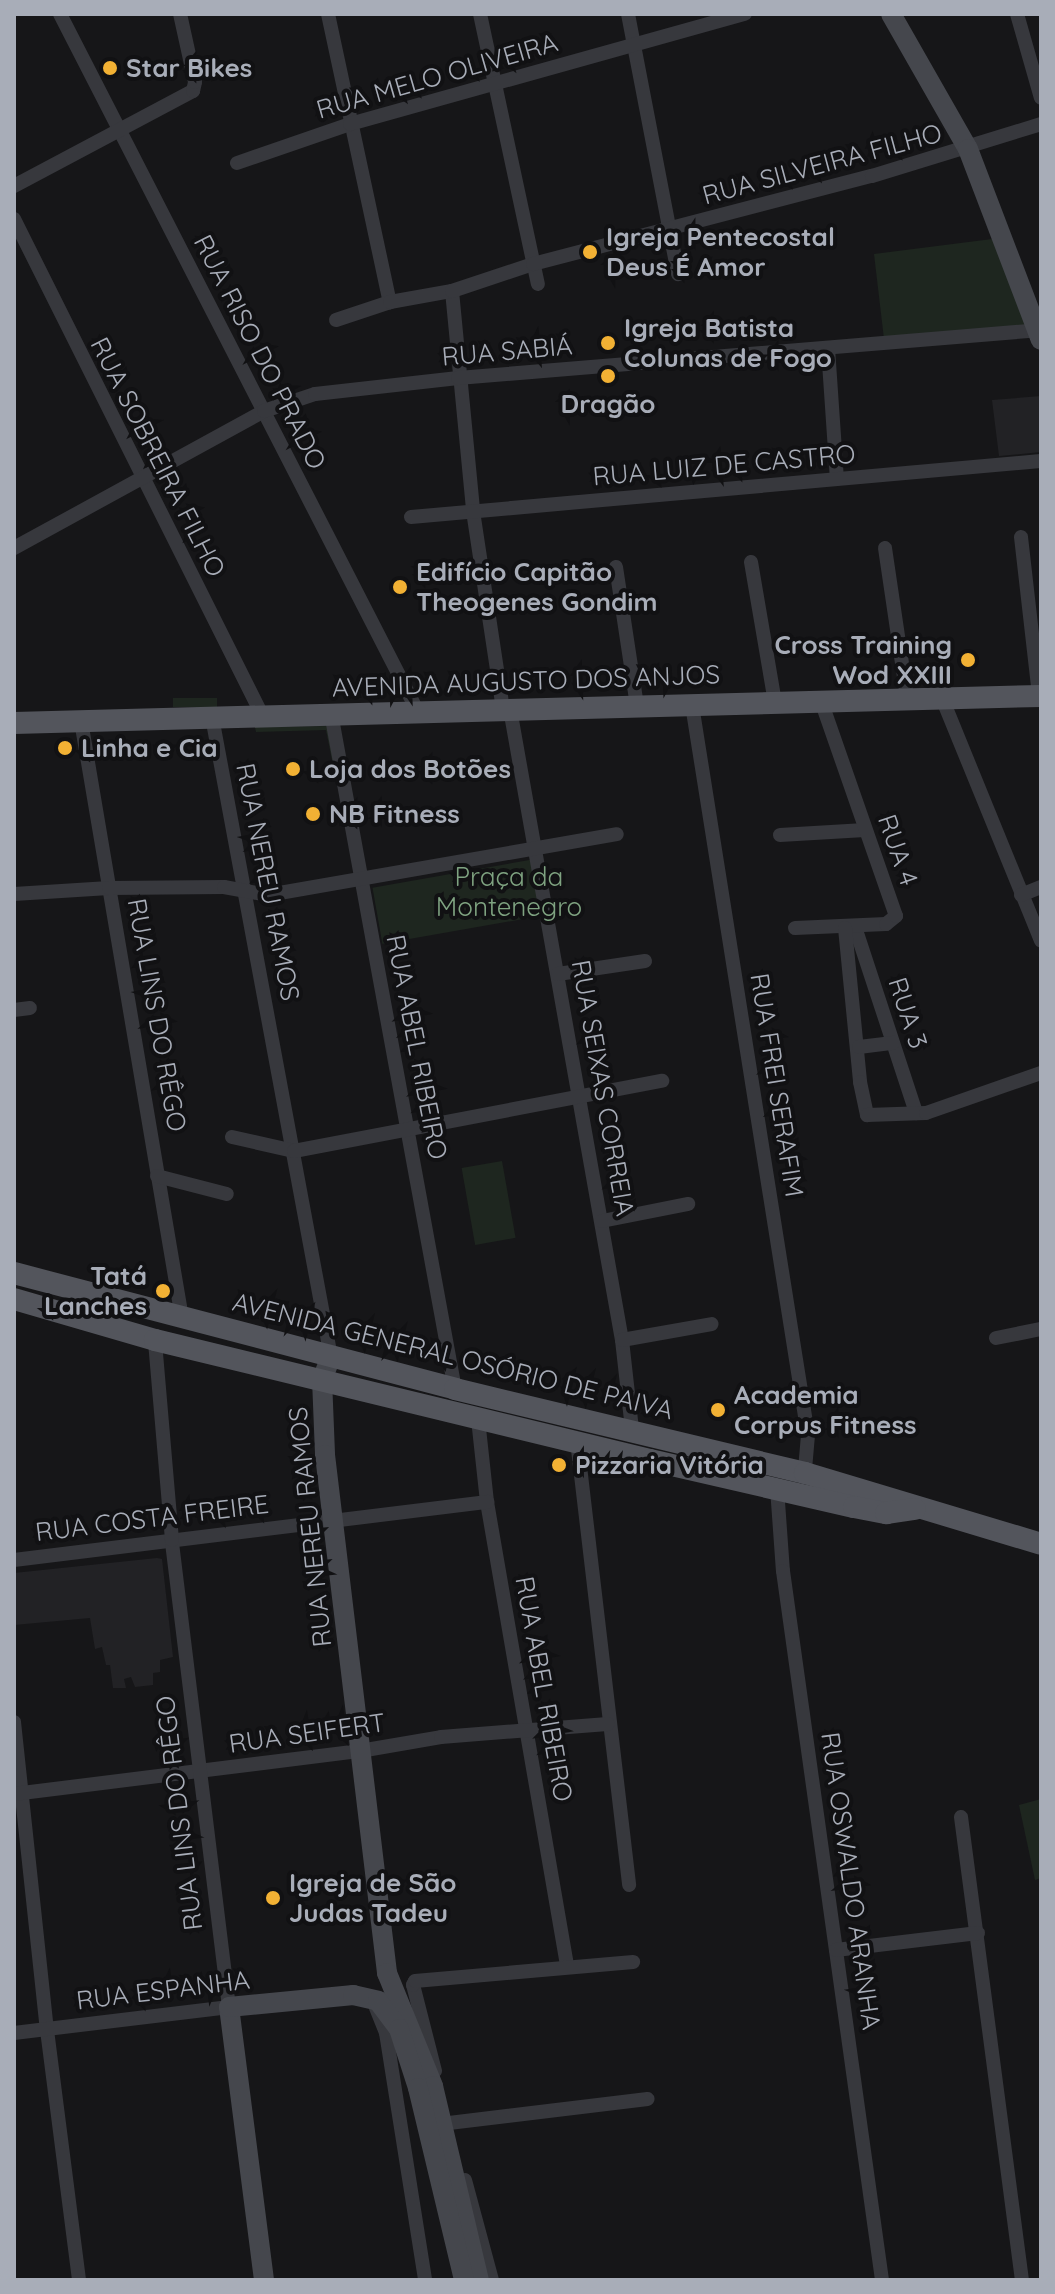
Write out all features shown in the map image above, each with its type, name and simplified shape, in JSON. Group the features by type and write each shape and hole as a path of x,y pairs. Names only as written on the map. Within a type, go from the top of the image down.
{"main road":[{"name":"AVENIDA AUGUSTO DOS ANJOS","path":"14,723 262,715 267,719 331,713 1040,696"},
{"name":"AVENIDA GENERAL OSÓRIO DE PAIVA","path":"14,1273 455,1389 632,1429 805,1473 1041,1544"},
{"name":"AVENIDA GENERAL OSÓRIO DE PAIVA","path":"14,1299 155,1340 777,1488 886,1513 924,1508"}],"street":[{"name":"RUA RISO DO PRADO","path":"60,14 418,712"},
{"path":"14,186 194,89 180,14"},
{"path":"328,14 390,302"},
{"path":"480,14 538,284"},
{"path":"628,14 678,274"},
{"name":"RUA MELO OLIVEIRA","path":"237,163 350,124 745,14"},
{"path":"891,14 968,149 1039,334"},
{"path":"1017,14 1041,98"},
{"name":"RUA SILVEIRA FILHO","path":"336,320 390,302 452,291 533,264 670,231 968,149 1041,124"},
{"name":"RUA SOBREIRA FILHO","path":"14,219 141,479 262,715"},
{"name":"RUA SEIXAS CORREIA","path":"452,291 473,511 507,709 537,849 602,1221 622,1340 632,1429"},
{"name":"RUA SABIÁ","path":"14,548 264,411 315,394 458,378 1039,334"},
{"path":"828,348 837,479"},
{"name":"RUA LUIZ DE CASTRO","path":"411,517 1041,461"},
{"path":"1021,537 1040,696"},
{"path":"885,548 907,697"},
{"path":"751,562 775,702"},
{"path":"616,567 637,706"},
{"path":"942,698 1041,941"},
{"name":"RUA 4","path":"795,928 886,924 896,916 821,701"},
{"name":"RUA FREI SERAFIM","path":"692,705 808,1435 805,1473"},
{"name":"RUA ABEL RIBEIRO","path":"331,713 455,1389"},
{"name":"RUA NEREU RAMOS","path":"212,717 236,860 246,893 331,1357 322,1379 332,1520 387,1973 426,2087 479,2280"},
{"name":"RUA LINS DO RÊGO","path":"81,721 182,1318"},
{"path":"780,835 865,830"},
{"path":"14,894 109,888 224,887 268,895 617,834"},
{"path":"1021,895 1041,887"},
{"path":"850,927 860,1082 867,1115 892,1117 916,1113 980,1097 1041,1073"},
{"name":"RUA 3","path":"850,927 916,1113"},
{"path":"558,974 645,961"},
{"path":"14,1010 30,1008"},
{"path":"859,1047 893,1043"},
{"path":"232,1137 294,1151 662,1081"},
{"path":"157,1176 227,1194"},
{"path":"602,1221 688,1204"},
{"path":"622,1340 712,1324"},
{"path":"996,1338 1041,1329"},
{"name":"RUA LINS DO RÊGO","path":"155,1340 172,1540 264,2280"},
{"name":"RUA ABEL RIBEIRO","path":"478,1419 487,1502 567,1967"},
{"path":"577,1441 607,1724 629,1885"},
{"name":"RUA OSWALDO ARANHA","path":"777,1488 783,1571 882,2280"},
{"name":"RUA COSTA FREIRE","path":"14,1560 487,1502"},
{"path":"14,1722 18,1793 79,2280"},
{"name":"RUA SEIFERT","path":"18,1793 360,1751 441,1737 607,1724"},
{"path":"961,1817 1022,2280"},
{"path":"836,1950 978,1933"},
{"path":"492,2280 413,1985 420,1980 633,1962"},
{"name":"RUA ESPANHA","path":"318,1997 344,1989 377,1985 387,1973"},
{"name":"RUA ESPANHA","path":"14,2033 318,1997 370,1997"},
{"path":"370,1997 386,2033 425,2280"},
{"name":"RUA NEREU RAMOS","path":"370,1997 387,2010 399,2029 426,2087 464,2280"},
{"path":"449,2123 648,2099"}],"shaded area":[{"path":"1041,396 1041,452 999,456 992,400"},
{"path":"162,1559 173,1657 160,1660 160,1672 153,1673 153,1685 135,1687 131,1677 124,1679 126,1688 113,1688 110,1665 106,1665 102,1647 95,1649 90,1618 14,1625 14,1573"}],"green space":[{"path":"1000,238 1032,328 884,339 874,254"},
{"path":"173,698 217,698 217,707 173,707"},
{"path":"330,726 336,780 326,730 256,732 255,727"},
{"name":"Praça da Montenegro","path":"535,859 545,915 382,944 373,888"},
{"path":"502,1161 516,1238 475,1245 462,1168"},
{"path":"1041,1799 1041,1878 1035,1880 1019,1805"}],"place":[{"name":"Star Bikes","path":"110,68"},
{"name":"Igreja Pentecostal Deus É Amor","path":"590,252"},
{"name":"Igreja Batista Colunas de Fogo","path":"608,343"},
{"name":"Dragão","path":"608,376"},
{"name":"Edifício Capitão Theogenes Gondim","path":"400,587"},
{"name":"Cross Training Wod XXIII","path":"968,660"},
{"name":"Linha e Cia","path":"65,748"},
{"name":"Loja dos Botões","path":"293,769"},
{"name":"NB Fitness","path":"313,814"},
{"name":"Tatá Lanches","path":"163,1291"},
{"name":"Academia Corpus Fitness","path":"718,1410"},
{"name":"Pizzaria Vitória","path":"559,1465"},
{"name":"Igreja de São Judas Tadeu","path":"273,1898"}]}
